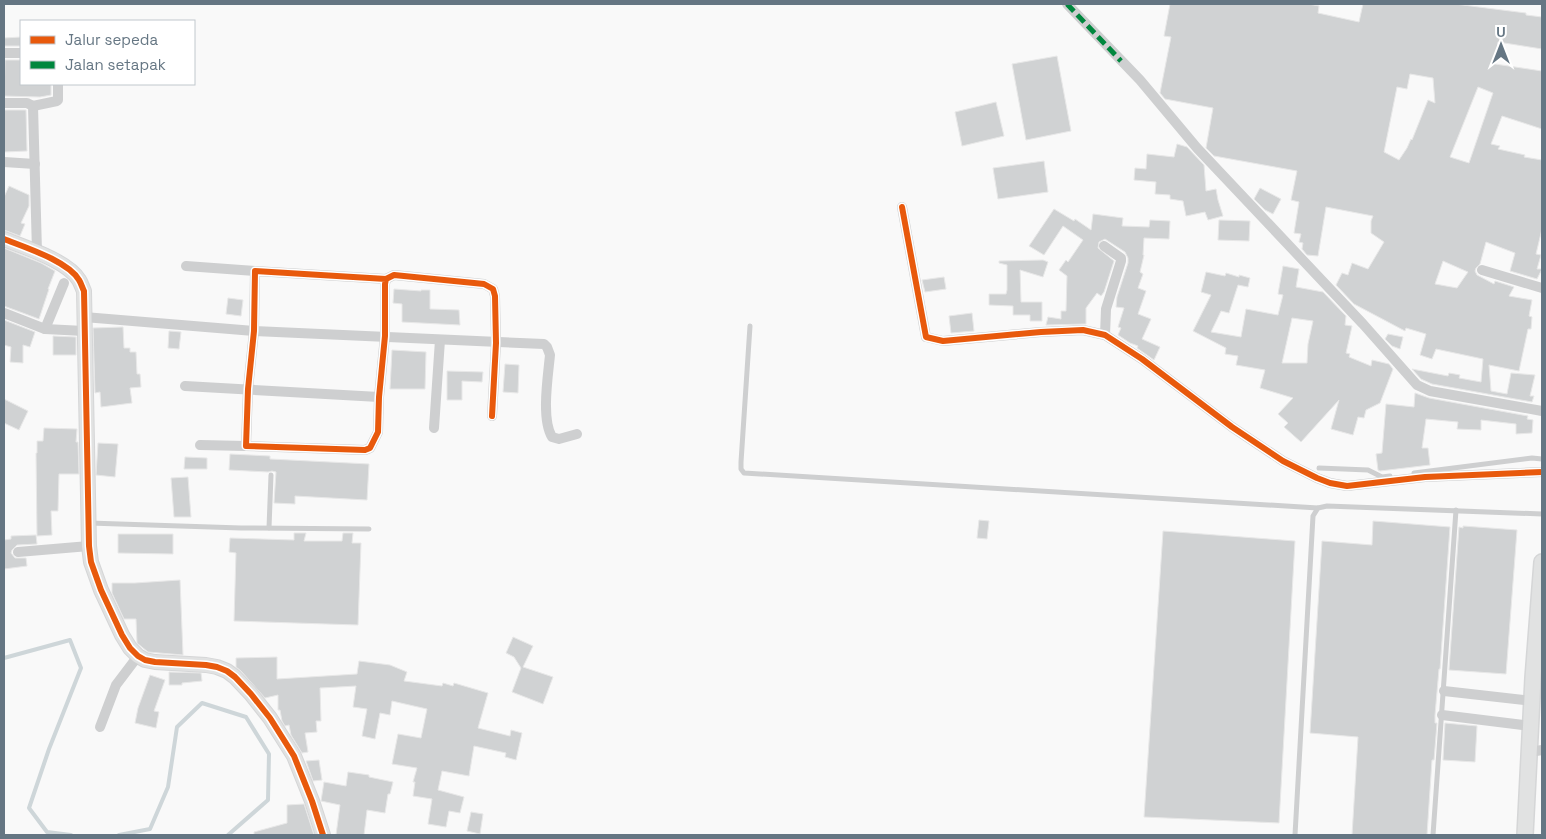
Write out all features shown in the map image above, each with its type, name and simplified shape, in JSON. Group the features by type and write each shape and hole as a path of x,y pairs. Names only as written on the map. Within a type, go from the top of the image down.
{"main road":[{"path":"1525,835 1537,751 1531,726 1532,701 1538,676 1542,562"}],"street":[{"path":"1067,4 1140,80 1197,148 1363,324 1417,385 1430,391 1542,411"},
{"path":"4,53 20,53"},
{"path":"4,103 27,103 33,106 56,101 58,85"},
{"path":"33,106 37,252"},
{"path":"4,162 35,164"},
{"path":"902,207 926,337 943,341 1083,330 1105,334 1142,359 1232,428 1283,461 1330,483 1347,486 1425,477 1542,472"},
{"path":"4,239 37,252 71,270 79,279 84,291 89,546 91,562 101,590 122,635 130,648 145,660 206,665 227,671 235,677 270,718 290,749 302,773 323,835"},
{"path":"1104,246 1121,258 1122,261 1106,309 1105,334"},
{"path":"186,266 386,279 394,276 490,286 495,296 496,343 492,416"},
{"path":"1482,270 1542,288"},
{"path":"246,446 248,389 254,331 255,271"},
{"path":"200,445 367,450 370,448 378,432 379,397 385,336 386,279"},
{"path":"45,329 64,283"},
{"path":"4,313 45,329 84,324 540,344 547,347 550,354 546,419 549,432 552,437 559,439 577,434"},
{"path":"434,428 440,340"},
{"path":"185,386 379,397"},
{"path":"18,552 89,546"},
{"path":"100,727 116,685 138,656"},
{"path":"1444,691 1532,701"},
{"path":"1442,715 1531,726"}],"lane":[{"path":"750,326 741,462 741,469 744,474 1318,508 1327,506 1542,514"},
{"path":"1319,468 1368,470 1387,477 1532,458 1542,459"},
{"path":"269,528 271,476"},
{"path":"1295,835 1313,516 1318,508"},
{"path":"1433,835 1456,510"},
{"path":"88,524 369,529"}],"building":[{"path":"1170,4 1308,4 1319,6 1318,13 1359,22 1363,4 1455,4 1526,13 1526,15 1542,17 1542,49 1498,42 1495,64 1542,71 1542,129 1502,116 1491,144 1500,146 1498,149 1542,160 1542,229 1536,254 1541,255 1537,269 1542,269 1537,279 1510,271 1515,253 1486,242 1480,264 1475,271 1477,275 1494,284 1495,281 1514,287 1509,296 1532,300 1529,316 1532,317 1531,329 1528,329 1519,371 1489,365 1491,391 1507,394 1511,373 1535,375 1530,396 1534,396 1532,402 1432,384 1421,379 1412,369 1448,376 1449,373 1460,375 1459,378 1481,382 1483,359 1436,349 1432,359 1420,355 1426,334 1406,328 1405,331 1354,304 1336,285 1342,273 1348,275 1352,263 1368,269 1384,242 1371,233 1373,216 1326,207 1318,256 1307,255 1302,249 1303,243 1299,242 1301,234 1294,233 1299,202 1291,200 1297,171 1214,156 1206,148 1213,108 1165,99 1160,93 1171,37 1164,36","holes":["1410,74 1433,78 1435,103 1428,100 1412,140 1399,160 1384,152 1397,87 1407,89","1478,87 1493,93 1469,163 1450,157","1443,261 1468,272 1457,288 1435,284"]},
{"path":"20,37 20,46 4,46 4,38"},
{"path":"1057,56 1071,131 1026,140 1012,64"},
{"path":"5,60 20,60 20,85 51,85 51,95 40,97 4,96"},
{"path":"996,102 1004,136 962,146 955,112"},
{"path":"4,110 26,110 27,151 4,152"},
{"path":"1177,144 1187,147 1204,165 1206,191 1216,189 1223,216 1208,220 1205,212 1186,216 1183,201 1170,199 1170,195 1155,194 1156,182 1134,180 1135,168 1146,169 1147,154 1174,157"},
{"path":"1044,161 1048,192 998,199 993,168"},
{"path":"9,186 29,195 29,206 21,223 25,224 20,236 4,230 4,197"},
{"path":"1260,188 1281,199 1273,214 1265,210 1254,199"},
{"path":"1054,209 1074,221 1075,219 1091,230 1093,214 1123,218 1122,226 1149,227 1150,220 1170,221 1169,239 1144,238 1144,255 1140,272 1143,274 1138,288 1146,291 1138,314 1151,319 1142,339 1160,347 1154,360 1137,348 1138,346 1118,335 1121,328 1118,327 1124,308 1116,307 1117,297 1128,258 1125,252 1105,239 1099,242 1098,248 1114,261 1104,292 1101,296 1097,293 1086,308 1086,324 1046,325 1048,317 1061,319 1061,311 1066,311 1067,276 1059,270 1066,260 1068,262 1083,240 1063,226 1044,255 1029,246"},
{"path":"1219,220 1250,221 1249,241 1218,240"},
{"path":"4,248 41,263 55,271 39,319 4,306"},
{"path":"1043,260 1048,262 1043,277 1020,270 1021,302 1042,302 1042,321 1030,321 1030,315 1013,315 1013,306 989,305 989,294 1006,294 1007,290 1007,265 999,263 999,261"},
{"path":"1283,266 1299,269 1296,287 1323,292 1346,316 1345,325 1352,326 1346,353 1350,354 1349,357 1371,366 1372,360 1389,364 1393,369 1380,403 1366,410 1364,418 1358,417 1353,435 1331,429 1339,400 1301,442 1284,427 1288,423 1278,414 1293,398 1260,388 1265,370 1236,365 1238,356 1225,354 1226,348 1193,331 1211,295 1201,292 1206,272 1225,276 1226,273 1250,278 1248,287 1238,285 1229,313 1221,311 1211,332 1241,337 1246,309 1278,315 1283,295 1278,294","holes":["1292,318 1313,321 1308,344 1307,363 1282,363"]},
{"path":"944,277 946,289 925,292 922,280"},
{"path":"394,289 430,290 430,309 459,310 460,325 402,322 402,304 393,303"},
{"path":"228,298 243,300 241,316 226,314"},
{"path":"972,313 974,331 951,333 949,316"},
{"path":"4,320 35,332 30,347 23,345 23,363 10,362 11,347 4,345"},
{"path":"123,327 124,348 130,348 130,352 136,352 137,374 140,374 141,387 130,388 132,403 101,407 100,392 95,393 93,328"},
{"path":"169,331 181,332 179,349 168,348"},
{"path":"1388,334 1403,337 1400,349 1392,346 1385,339"},
{"path":"53,336 76,337 76,355 53,355"},
{"path":"392,350 426,352 425,389 390,389"},
{"path":"505,364 519,365 518,393 503,392"},
{"path":"447,371 483,372 482,382 462,381 462,400 447,400"},
{"path":"1415,393 1429,398 1528,416 1527,419 1533,420 1532,433 1516,434 1516,424 1481,420 1481,430 1457,429 1458,422 1426,419 1422,448 1428,448 1430,465 1380,471 1378,470 1376,454 1382,453 1386,404 1414,407"},
{"path":"4,399 28,411 19,430 4,423"},
{"path":"44,428 77,429 76,442 78,442 79,474 59,474 58,511 51,511 52,535 37,536 36,453 37,441 43,441"},
{"path":"98,443 118,444 115,477 96,475"},
{"path":"230,454 270,456 270,459 369,464 367,500 295,496 295,504 274,503 276,472 229,470"},
{"path":"185,457 207,458 207,469 184,469"},
{"path":"188,477 191,517 174,517 171,478"},
{"path":"979,520 989,521 987,539 977,538"},
{"path":"1373,521 1450,527 1435,715 1435,723 1437,723 1434,760 1432,760 1427,835 1352,835 1358,737 1310,733 1322,541 1372,545"},
{"path":"1463,526 1517,530 1506,674 1449,670 1459,527 1463,528"},
{"path":"1163,531 1295,541 1279,823 1144,817"},
{"path":"294,533 306,533 304,541 342,541 343,533 353,533 352,543 361,543 358,625 234,621 236,553 229,552 230,538 294,540"},
{"path":"118,534 173,534 173,554 118,553"},
{"path":"36,535 37,544 17,545 11,553 15,558 26,558 27,566 4,569 4,540 11,539 11,536"},
{"path":"180,580 183,655 148,652 137,643 136,619 124,619 112,593 112,583"},
{"path":"513,637 533,646 523,667 553,677 543,704 512,692 521,668 514,657 506,653"},
{"path":"277,657 277,679 357,674 359,661 390,665 407,672 404,681 442,686 443,683 453,686 454,683 488,693 478,728 510,736 511,730 522,733 516,760 505,757 506,753 474,746 469,776 442,771 438,790 464,797 460,813 449,811 446,827 428,824 432,799 413,796 415,782 413,782 417,768 392,764 398,734 421,738 427,709 392,701 390,715 380,713 375,739 362,736 367,709 353,707 356,686 320,688 321,721 316,721 317,732 305,733 308,752 302,753 291,735 289,725 285,726 282,721 280,710 278,710 278,695 265,698 236,667 236,658"},
{"path":"169,672 201,673 202,681 182,683 182,685 169,685"},
{"path":"150,675 165,680 154,711 159,712 156,728 135,723 138,708"},
{"path":"1445,723 1477,726 1475,762 1443,760"},
{"path":"319,760 322,780 313,781 306,761"},
{"path":"348,772 369,775 369,777 393,782 390,794 388,794 385,813 367,810 364,835 336,835 340,805 321,801 324,782 346,786"},
{"path":"304,804 314,835 254,835 254,832 287,823 287,805"},
{"path":"471,812 483,814 480,834 467,831"}],"waterway":[{"path":"4,658 70,640 81,668 49,749 29,808 47,832 71,835"},
{"path":"119,835 150,829 168,787 177,727 202,703 246,717 269,754 268,800 228,835"}],"marked path":[{"path":"1067,4 1121,61"}],"cycle path":[{"path":"902,207 926,337 943,341 1083,330 1105,335 1142,359 1232,427 1283,461 1330,483 1347,486 1425,477 1542,472"},
{"path":"4,239 56,261 73,273 84,291 89,546 91,562 101,590 122,635 130,648 145,660 217,667 235,677 270,718 294,756 323,835"},
{"path":"386,279 255,271 254,331 248,389 246,446 365,450 370,448 378,432 379,397 385,336 385,284 386,279 394,275 484,284 493,289 495,296 496,343 492,416"}]}
